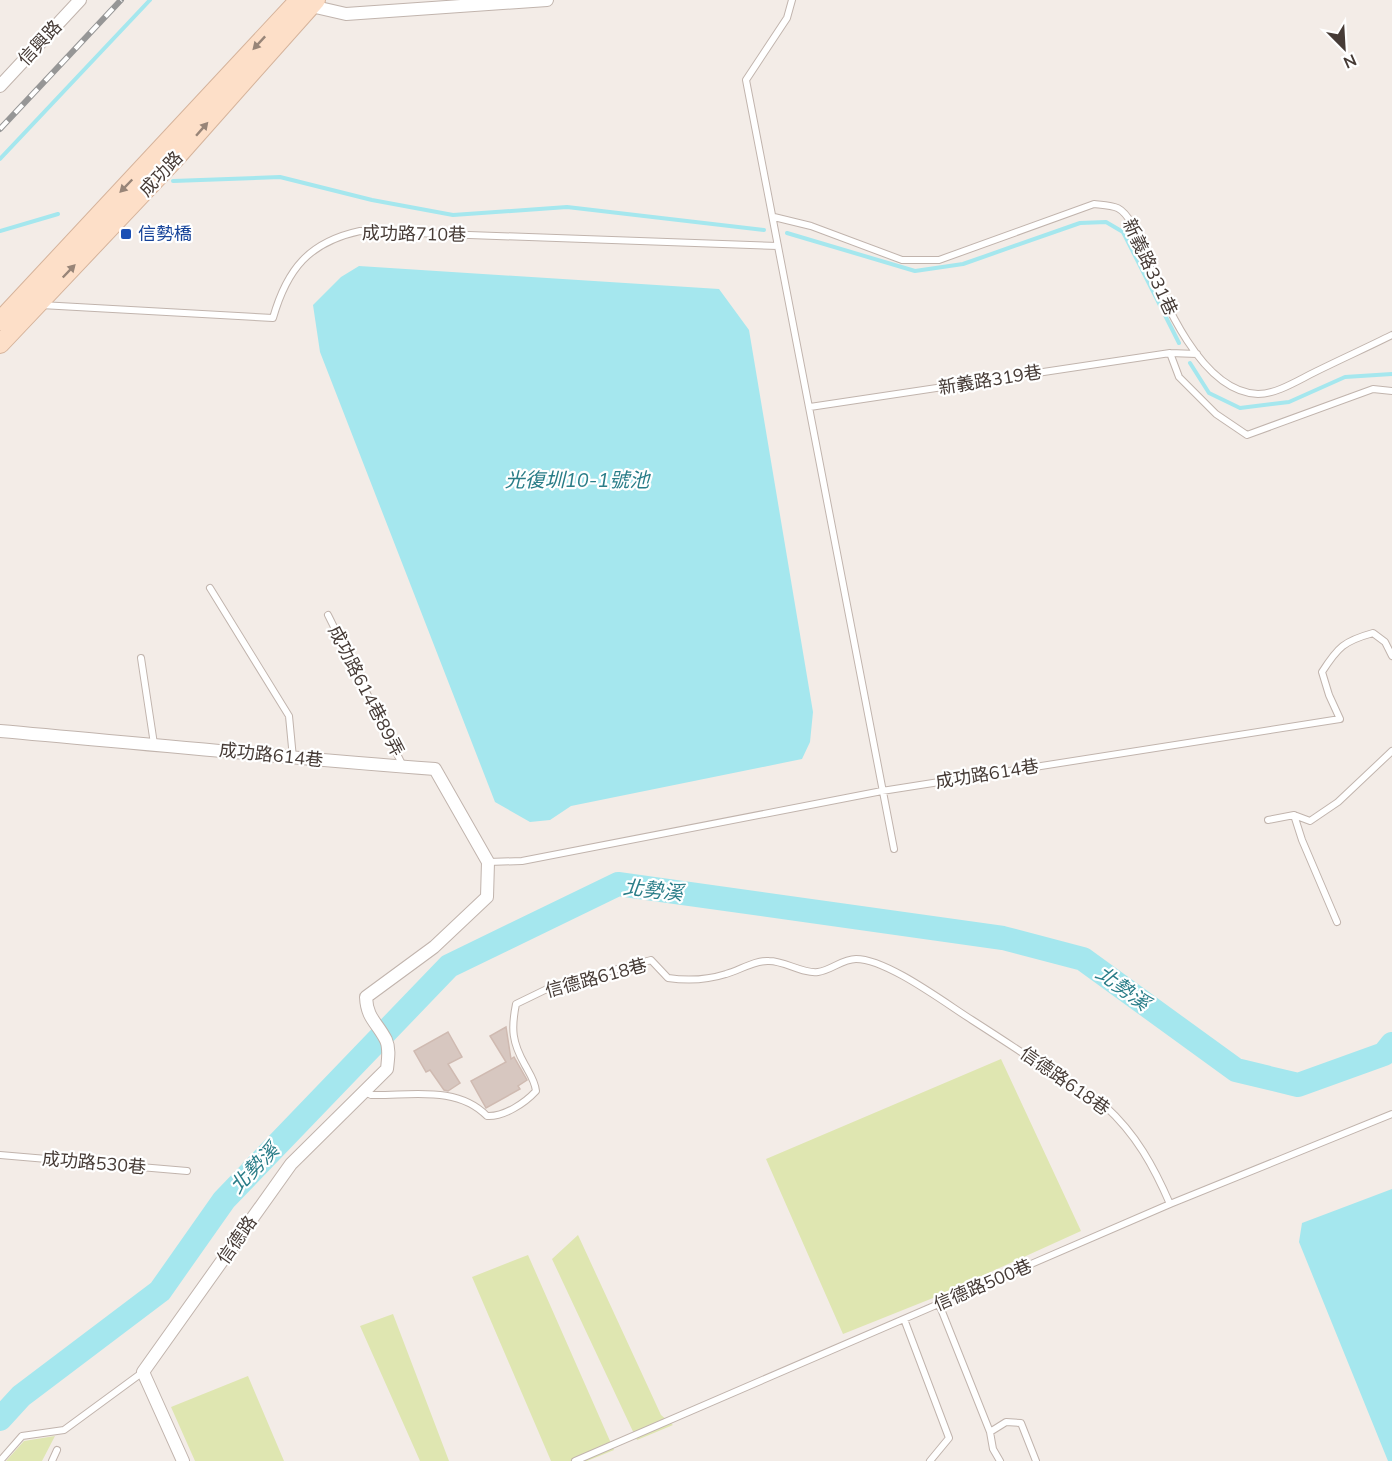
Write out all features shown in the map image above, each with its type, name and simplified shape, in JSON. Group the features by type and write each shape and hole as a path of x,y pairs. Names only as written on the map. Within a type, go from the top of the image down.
{"street":[{"name":"信興路","path":"0,86 80,0"},
{"path":"308,2 346,14 547,0"},
{"name":"成功路","path":"0,321 31,300 173,161 308,2"},
{"name":"成功路","path":"0,344 31,300"},
{"name":"成功路614巷","path":"0,731 293,759 435,769 488,862"},
{"name":"信德路","path":"144,1372 291,1164 387,1069 389,1052 386,1040 366,1010 366,997 434,947 487,897 488,862"},
{"path":"144,1372 183,1461"}],"lane":[{"path":"792,0 787,18 746,80 894,849"},
{"name":"新義路331巷","path":"774,217 811,226 902,260 939,260 1094,204 1112,206 1124,211 1132,224 1173,318 1197,354 1219,380 1241,391 1259,394 1280,389 1392,335"},
{"name":"成功路710巷","path":"31,300 273,318 282,290 308,255 323,243 360,231 778,246"},
{"path":"1170,353 1179,377 1216,414 1247,435 1373,390 1392,391"},
{"name":"新義路319巷","path":"810,407 1170,353 1197,354"},
{"path":"210,588 289,716 293,759"},
{"name":"成功路614巷89弄","path":"328,615 404,766"},
{"name":"成功路614巷","path":"488,862 522,861 882,791 1340,719 1322,672 1333,655 1350,639 1373,633 1385,642 1392,656"},
{"path":"141,658 154,744"},
{"path":"1268,820 1294,815 1310,821 1338,802 1392,751"},
{"path":"1294,815 1302,840 1337,922"},
{"name":"信德路618巷","path":"365,1092 371,1095 430,1093 463,1099 480,1108 488,1116 495,1116 529,1099 536,1091 535,1083 514,1042 512,1026 516,1004 551,987 651,960 668,978 681,980 702,979 725,974 763,961 816,972 845,961 867,960 912,981 1104,1105 1132,1135 1149,1158 1170,1204"},
{"name":"信德路500巷","path":"575,1461 1170,1204 1392,1114"},
{"name":"成功路530巷","path":"0,1155 187,1171"},
{"path":"939,1304 990,1432 993,1449 1000,1461"},
{"path":"904,1318 949,1438 930,1461"},
{"path":"0,1461 22,1436 64,1430 144,1372"},
{"path":"990,1432 1006,1422 1022,1424 1036,1461"},
{"path":"52,1461 57,1450"}],"green space":[{"path":"1001,1059 1081,1231 933,1298 843,1334 766,1159"},
{"path":"578,1235 661,1415 673,1425 637,1440 552,1259"},
{"path":"528,1255 614,1450 587,1461 551,1461 472,1277"},
{"path":"393,1314 449,1461 420,1461 360,1326"},
{"path":"248,1376 284,1461 195,1461 171,1407"},
{"path":"55,1436 42,1461 6,1461 24,1441"}],"water":[{"name":"光復圳10-1號池","path":"359,266 719,289 749,330 813,712 810,742 802,759 571,806 550,820 530,822 495,802 320,352 313,305 341,277"},
{"path":"1392,1189 1392,1461 1388,1461 1299,1242 1302,1223"}],"building":[{"path":"506,1027 511,1059 514,1057 527,1080 518,1086 520,1089 486,1108 471,1081 506,1062 490,1036"},
{"path":"448,1032 462,1057 448,1064 460,1083 448,1091 444,1090 430,1070 426,1072 414,1051"}],"waterway":[{"path":"0,159 150,0"},
{"path":"173,181 280,177 372,200 453,215 567,207 764,230"},
{"path":"0,231 58,214"},
{"path":"787,233 915,271 963,264 1080,223 1106,222 1123,232 1179,343"},
{"path":"1190,363 1209,393 1240,408 1289,402 1345,377 1392,374"},
{"name":"北勢溪","path":"0,1419 21,1396 160,1291 224,1200 449,966 618,884 1003,938 1083,959 1236,1070 1298,1085 1384,1054 1392,1044"}],"railway":[{"path":"0,129 121,0"}],"place":[{"name":"信勢橋","path":"126,234"}]}
